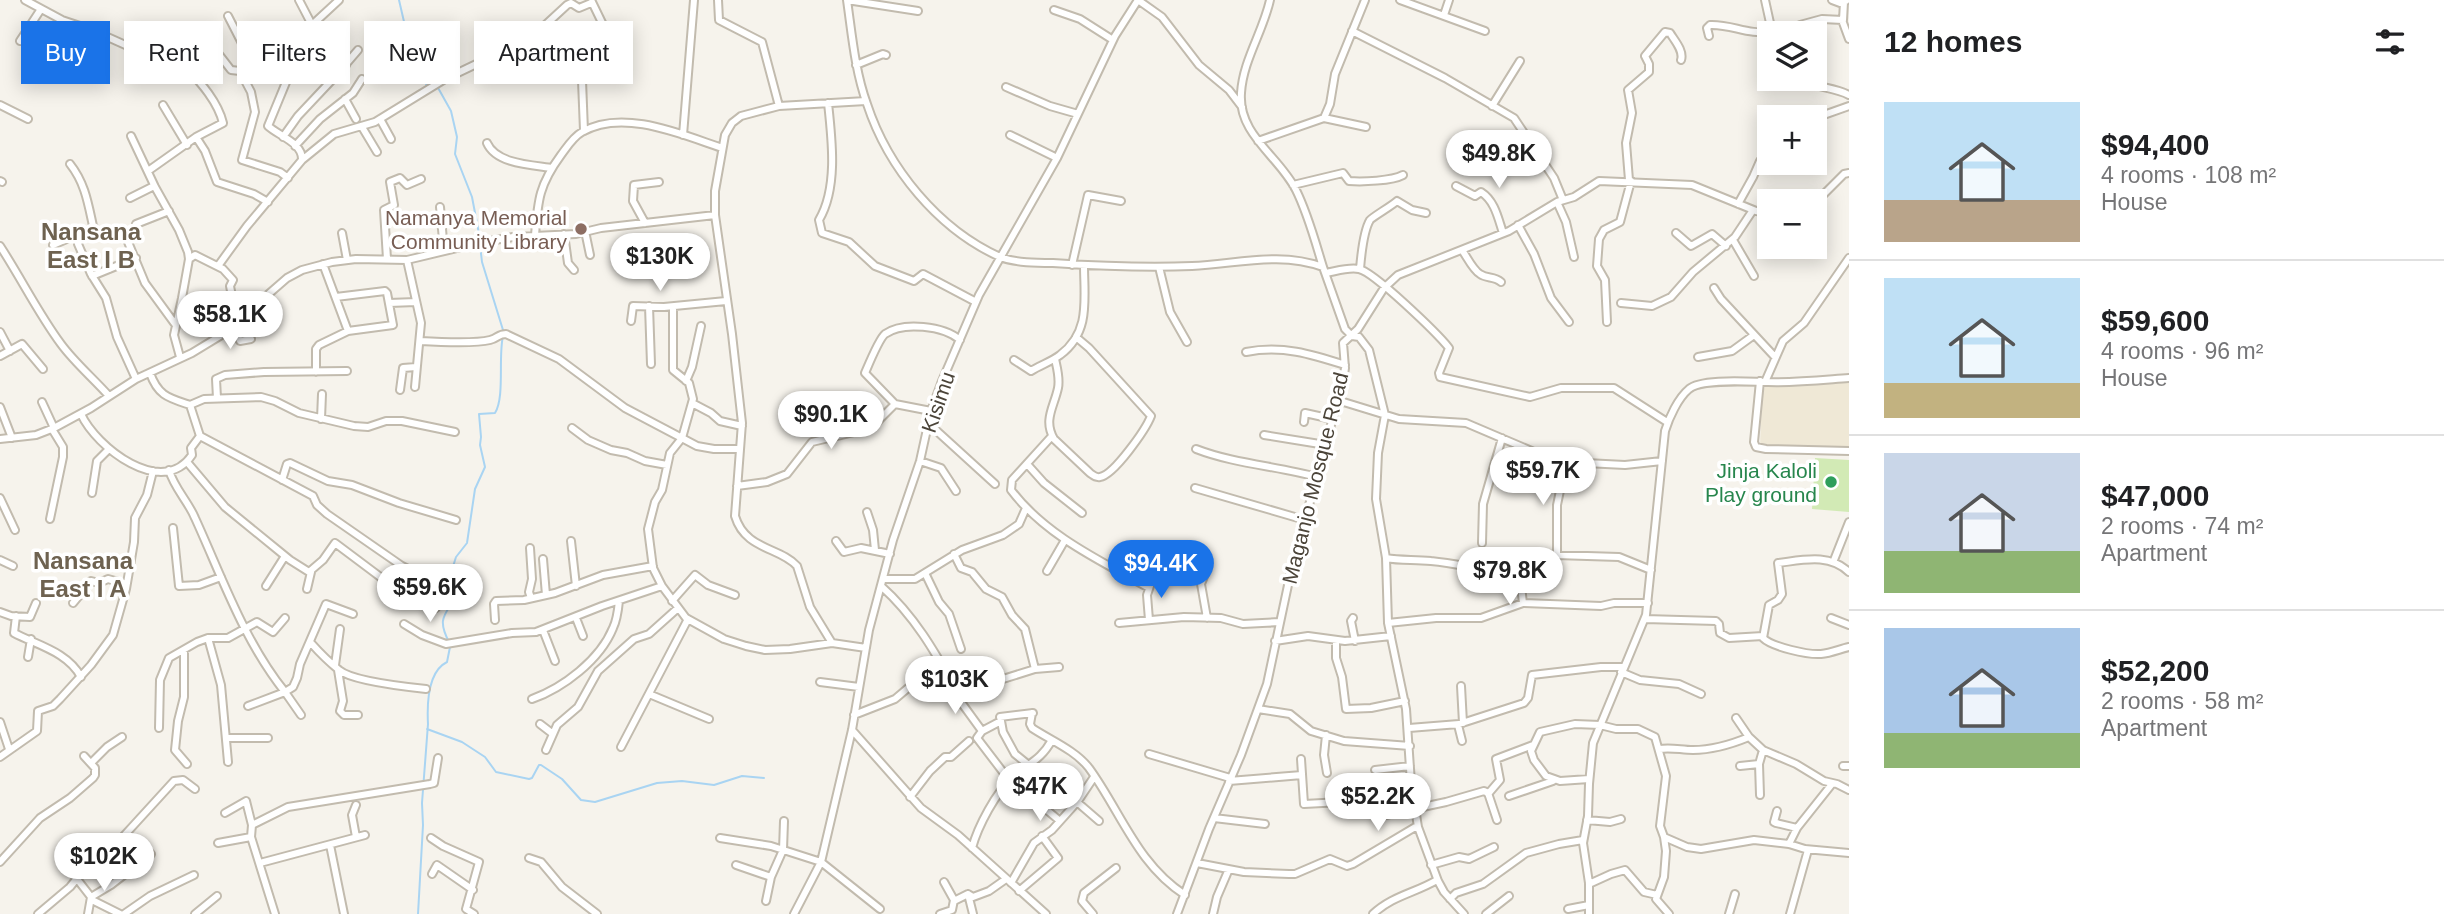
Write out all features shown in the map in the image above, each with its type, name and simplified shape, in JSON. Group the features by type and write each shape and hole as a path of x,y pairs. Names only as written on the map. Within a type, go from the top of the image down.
{"street":[{"path":"25,0 35,2 41,9 65,21"},
{"path":"299,0 310,21"},
{"path":"316,21 339,0"},
{"path":"683,135 694,0"},
{"path":"718,0 719,20 762,42 779,106"},
{"path":"918,11 847,0 856,65 866,102 884,144 928,207 961,233 1001,257 1037,263 1159,267 1284,258 1304,260 1325,270 1360,269 1376,277 1450,348 1440,377 1530,397 1561,388 1614,388 1667,422"},
{"path":"1139,0 1162,17 1199,65 1229,90 1241,107"},
{"name":"Kisimu","path":"794,914 821,862 852,730 866,648 882,582 920,461 931,411 975,302 1057,158 1113,40 1139,0"},
{"path":"1270,0 1246,67 1241,107 1247,126 1282,167 1293,185 1345,330 1352,336 1359,337 1369,350 1385,415 1378,453 1376,491 1386,558 1388,623 1409,728 1414,808 1437,880 1464,914"},
{"path":"1324,118 1330,104 1335,74 1365,0"},
{"path":"1400,0 1485,31"},
{"path":"1444,15 1449,0"},
{"path":"1765,0 1770,21"},
{"path":"1832,0 1846,1 1845,16 1842,20"},
{"path":"218,266 302,160 334,134 380,119 437,85 530,36 567,5 571,4 577,8 592,1 605,26 607,36 581,55 584,131"},
{"path":"20,41 41,9"},
{"path":"1054,10 1080,19 1113,40"},
{"path":"228,16 237,35"},
{"path":"1815,21 1842,20"},
{"path":"1842,20 1849,39"},
{"path":"1709,36 1708,27 1717,25 1757,34"},
{"path":"1352,31 1408,59 1517,122 1554,178 1574,257"},
{"path":"1607,322 1605,280 1597,266 1599,239 1604,230 1620,222 1630,180 1626,142 1632,113 1627,92 1650,69 1646,54 1665,32 1670,33 1678,45 1681,60"},
{"path":"350,59 358,50"},
{"path":"856,65 886,55"},
{"path":"223,60 229,68 237,70"},
{"path":"1492,106 1520,61"},
{"path":"295,146 320,119 345,99 362,79"},
{"path":"148,172 223,122 201,84"},
{"path":"247,84 255,112 242,160 279,172 288,178"},
{"path":"286,84 268,126 295,146 301,152 302,160"},
{"path":"283,137 293,121 327,84"},
{"path":"1006,87 1050,106 1078,114"},
{"path":"1827,87 1849,95"},
{"path":"345,99 356,119"},
{"path":"832,643 810,607 794,562 756,542 737,524 735,504 742,426 715,215 715,191 725,135 732,123 741,116 779,106 866,102"},
{"path":"828,103 833,156 827,206 819,220 822,233 849,242 875,266 914,281 923,274 975,302"},
{"path":"0,105 27,119"},
{"path":"163,105 187,145"},
{"path":"1827,114 1849,106"},
{"path":"1258,141 1324,118 1366,127"},
{"path":"380,119 391,139"},
{"path":"536,235 540,191 552,168 571,142 584,131 601,125 629,123 670,130 722,148"},
{"path":"362,127 377,152"},
{"path":"131,135 179,230 189,259 180,313 175,324 174,335 180,357"},
{"path":"1010,135 1057,158"},
{"path":"196,138 205,151 217,181 268,202"},
{"path":"487,143 494,152 514,162 552,168"},
{"path":"53,245 69,238 80,238 96,230 85,188 70,164"},
{"path":"1738,204 1757,169"},
{"path":"1293,185 1343,173 1349,181 1394,180 1403,175"},
{"path":"1827,191 1849,173"},
{"path":"387,259 384,210 395,203 390,182 400,178 407,185 421,179"},
{"name":"Maganjo Mosque Road","path":"1177,914 1267,684 1279,622 1345,365 1343,343 1352,336 1385,286 1398,275 1503,233 1560,201 1574,197 1599,181 1630,180 1692,185 1757,211"},
{"path":"645,223 633,201 634,185 659,182"},
{"path":"130,198 155,186"},
{"path":"1456,186 1475,196 1484,193 1494,205 1503,233"},
{"path":"1072,265 1088,195 1121,201"},
{"path":"1360,269 1370,220 1388,210 1397,201 1412,210 1426,213"},
{"path":"440,207 444,251"},
{"path":"1621,303 1652,306 1676,293 1693,272 1733,240 1753,210"},
{"path":"136,225 169,211"},
{"path":"0,439 36,435 53,428 82,414 136,379 192,353 220,336 233,320 287,278 302,270 346,260 407,260 480,242 715,215"},
{"path":"1518,225 1534,254 1551,298 1569,322"},
{"path":"585,231 590,255"},
{"path":"342,233 346,260"},
{"path":"1676,233 1691,246 1712,234 1726,246"},
{"path":"564,234 568,263 574,270"},
{"path":"80,238 78,244 92,276 106,298 117,337 136,379"},
{"path":"1733,240 1754,276"},
{"path":"128,242 145,283 175,324"},
{"path":"0,246 57,338 82,370 109,396"},
{"path":"1462,250 1478,273 1495,277 1501,282"},
{"path":"189,259 195,255 228,272 233,280 230,286 233,292 233,320 240,341 251,339"},
{"path":"92,276 136,258"},
{"path":"1849,258 1804,323 1783,341 1763,382 1756,419 1755,446 1766,449 1849,451"},
{"path":"407,260 421,323 415,387"},
{"path":"323,264 348,331"},
{"path":"1014,360 1031,371 1062,354 1076,337 1084,320 1084,265"},
{"path":"1159,267 1170,312 1187,342"},
{"path":"1714,288 1775,357"},
{"path":"316,372 317,347 348,331 393,325 387,293 383,290 336,297"},
{"path":"631,321 632,307 673,307 726,301"},
{"path":"389,303 416,302"},
{"path":"649,306 650,364"},
{"path":"673,307 673,370 691,389 692,403 682,438 672,449 662,490 655,502 648,529 653,566 662,586 688,619 724,639 746,646 765,650 805,648 832,643 866,648"},
{"path":"686,381 702,326"},
{"path":"931,411 895,404 865,373 884,335 893,330 926,327 960,340"},
{"path":"0,332 10,351"},
{"path":"420,341 443,343 490,340 503,334 547,352 625,408 682,438 705,448 740,449"},
{"path":"1698,357 1732,351 1754,335"},
{"path":"1055,359 1059,385 1048,420 1052,436 1090,473 1099,478 1115,468 1151,418 1076,337"},
{"path":"0,356 22,344 43,369"},
{"path":"1246,352 1273,348 1293,350 1345,365"},
{"path":"400,390 403,368 416,367"},
{"path":"217,398 216,379 225,375 347,371"},
{"path":"150,373 167,398 190,405 200,400 217,398 265,398 299,413 364,427 386,421 402,421 455,432"},
{"path":"1589,914 1589,884 1583,840 1593,743 1645,619 1667,422 1685,393 1692,387 1737,380 1763,382 1849,378"},
{"path":"321,419 322,394"},
{"path":"1337,400 1399,419 1466,423 1541,455 1566,462 1625,465 1662,461"},
{"path":"42,401 63,447 50,519"},
{"path":"692,403 725,423 742,426"},
{"path":"737,486 767,482 787,474 812,442 871,428 895,404"},
{"path":"190,405 200,436 313,496 317,505 327,514 402,566 426,578"},
{"path":"1308,405 1311,414"},
{"path":"0,407 12,438"},
{"path":"1304,422 1305,413 1332,419"},
{"path":"82,414 90,428 109,449 133,466 153,471 169,470 187,462 192,455 191,448 200,436"},
{"path":"928,424 995,484"},
{"path":"572,428 603,447 645,461 667,465"},
{"path":"1264,435 1326,445"},
{"path":"1052,436 1012,480 1010,486 1026,508 1065,540 1149,588"},
{"path":"1482,543 1483,503 1502,438"},
{"path":"92,493 97,461 109,449"},
{"path":"1196,449 1219,457 1317,477"},
{"path":"920,461 941,468 956,491"},
{"path":"187,462 225,507 285,556 311,572"},
{"path":"1557,556 1557,505 1566,462"},
{"path":"282,480 287,464 290,463 328,481 352,485 456,520"},
{"path":"1027,464 1044,483 1082,513"},
{"path":"169,470 177,488 190,506 245,628 268,669 301,715"},
{"path":"0,757 37,731 38,711 53,706 81,677 113,635 125,597 135,518 147,495 153,471"},
{"path":"1195,488 1305,520"},
{"path":"0,498 15,530"},
{"path":"882,582 910,580 973,545 1003,536 1019,524 1026,508"},
{"path":"867,512 873,530 875,550"},
{"path":"1834,560 1849,522"},
{"path":"173,528 179,586 183,588 199,585 221,577"},
{"path":"1047,571 1065,540"},
{"path":"571,541 576,586"},
{"path":"836,541 844,552 860,548 890,554"},
{"path":"307,589 311,572 335,543 387,582 436,608"},
{"path":"530,548 531,598"},
{"path":"954,554 961,568 970,570 986,589 1002,597 1012,615 1025,629 1035,669"},
{"path":"1523,603 1521,555 1619,557 1651,570"},
{"path":"266,586 285,556"},
{"path":"1206,558 1201,584 1207,618"},
{"path":"1386,558 1434,561 1491,570 1520,578"},
{"path":"543,559 546,595"},
{"path":"0,560 13,566"},
{"path":"1849,572 1834,560 1778,563 1782,594 1769,605 1763,636 1765,641 1778,646 1819,654 1849,647"},
{"path":"495,620 494,602 546,595 603,575 653,566"},
{"path":"925,573 948,614 961,649"},
{"path":"672,601 695,575 708,585 735,595"},
{"path":"1149,620 1147,600 1153,577"},
{"path":"73,603 91,581 99,583 108,579 126,584"},
{"path":"882,582 911,616 942,665 958,698 982,731"},
{"path":"404,624 422,635 449,643 543,630 601,606 662,586"},
{"path":"532,699 559,686 594,657 615,625 619,601"},
{"path":"248,706 293,687 327,602 353,614"},
{"path":"0,622 1,613 30,617 36,603"},
{"path":"1388,623 1436,618 1481,618 1523,603 1601,606 1614,603 1648,603"},
{"path":"546,750 557,725 583,701 598,671 634,639 649,634 678,608"},
{"path":"16,617 14,633 61,655 75,667 81,677"},
{"path":"1119,623 1184,617 1221,618 1243,624 1279,622"},
{"path":"159,728 160,680 169,658 197,642 208,638 228,638 259,622 274,632 285,618"},
{"path":"576,618 583,636"},
{"path":"1353,618 1351,621 1355,641"},
{"path":"1831,618 1849,625"},
{"path":"621,747 688,619"},
{"path":"1645,619 1716,621 1720,633 1726,637 1763,636"},
{"path":"340,629 337,667 343,701 341,713 358,715"},
{"path":"543,630 555,661"},
{"path":"1275,641 1308,636 1355,641 1391,636"},
{"path":"208,638 221,685 228,762"},
{"path":"29,657 31,639"},
{"path":"1336,640 1336,658 1342,677 1346,709 1371,708 1405,701"},
{"path":"311,643 349,675 399,687 426,689"},
{"path":"184,650 184,697 175,750 187,764"},
{"path":"594,657 594,678"},
{"path":"854,715 895,699 928,671 942,665"},
{"path":"958,694 1035,669 1059,667"},
{"path":"1409,728 1461,724 1527,702 1532,675 1601,667 1622,669 1640,680 1679,684 1701,694"},
{"path":"820,682 859,687"},
{"path":"1461,686 1462,741"},
{"path":"649,694 709,719"},
{"path":"1258,709 1290,714 1311,731 1344,741 1410,746"},
{"path":"1099,821 1048,774 1028,766 1013,750 1003,732 1000,717 1033,713 1030,724 1032,728 1081,760 1107,795 1143,856 1170,886 1185,895"},
{"path":"1736,718 1749,737 1763,750 1849,790"},
{"path":"1001,721 982,731 977,735 977,739 1010,779 1060,821"},
{"path":"0,722 9,749"},
{"path":"540,724 553,734"},
{"path":"1553,781 1534,760 1533,746 1540,732 1574,724 1600,724 1616,730 1638,730 1652,734 1657,740 1666,776 1660,827 1664,837 1664,877 1657,899 1670,914"},
{"path":"852,730 921,808 972,848 1046,914"},
{"path":"1326,735 1326,774"},
{"path":"91,763 122,737"},
{"path":"1659,749 1674,747 1696,750 1736,743 1749,737"},
{"path":"226,738 268,738"},
{"path":"972,848 977,829 1010,779 1043,756 1052,740"},
{"path":"910,797 937,764 945,757 951,757 969,741"},
{"path":"1488,794 1500,780 1496,759 1533,746"},
{"path":"1760,795 1759,764 1763,750"},
{"path":"1149,754 1229,780 1260,780 1302,775"},
{"path":"0,862 40,818 71,798 93,778 96,772 85,756"},
{"path":"252,825 288,807 434,783 438,758"},
{"path":"1301,759 1303,802 1306,804 1360,800 1412,791"},
{"path":"1740,766 1759,764"},
{"path":"1376,771 1410,766"},
{"path":"968,894 973,897 1008,881 1032,845 1052,830 1094,777"},
{"path":"1510,796 1553,781 1589,779"},
{"path":"38,914 70,887 83,871 117,848 121,839 174,781 183,780 195,789"},
{"path":"1789,844 1797,828 1832,784"},
{"path":"1376,817 1484,791 1488,794 1497,820"},
{"path":"225,813 246,802 252,825 251,837 275,914"},
{"path":"356,805 352,815 356,837"},
{"path":"1777,811 1774,822 1797,828"},
{"path":"1214,818 1265,824"},
{"path":"1587,820 1610,822 1621,819"},
{"path":"766,901 771,877 782,850 784,821"},
{"path":"1197,863 1244,872 1295,874 1330,859 1347,866 1418,826"},
{"path":"260,863 365,835"},
{"path":"1019,891 1058,858 1042,836"},
{"path":"218,843 251,837"},
{"path":"1664,837 1687,847 1701,849 1747,841 1849,853"},
{"path":"431,838 479,862 466,909 474,914"},
{"path":"720,838 751,842 821,862 880,909"},
{"path":"1450,898 1483,884 1525,853 1583,840"},
{"path":"330,845 344,914"},
{"path":"1431,865 1459,857 1469,859 1494,847"},
{"path":"1790,914 1808,849"},
{"path":"88,914 92,898 151,854"},
{"path":"530,858 541,862 562,887 597,914"},
{"path":"736,864 771,877"},
{"path":"432,874 437,865 472,890"},
{"path":"1093,914 1082,901 1084,893 1116,868"},
{"path":"1213,914 1229,869"},
{"path":"1589,884 1611,873 1625,870 1642,891 1657,895"},
{"path":"77,879 92,898 122,914 150,896 194,875"},
{"path":"1373,914 1401,895 1415,892 1437,880"},
{"path":"940,914 952,910 954,901 944,881"},
{"path":"954,901 968,894"},
{"path":"968,894 973,914"},
{"path":"1729,914 1735,894"},
{"path":"195,914 217,896"},
{"path":"1486,914 1509,896"},
{"path":"1568,909 1589,905"},
{"path":"1033,914 1039,908"}],"shaded area":[{"path":"1849,381 1849,448 1760,447 1762,394 1765,387 1776,384"}],"green space":[{"name":"Jinja Kaloli Play ground","path":"1815,458 1849,460 1849,512 1812,509"}],"waterway":[{"path":"399,0 405,26 428,86"},
{"path":"437,86 451,111 457,137 455,154 472,197 480,239"},
{"path":"480,245 482,262 503,330"},
{"path":"449,642 443,621 457,594 450,576 456,557 467,543 475,489 485,467 480,445 479,414 495,413 498,406 503,336"},
{"path":"418,914 428,699 435,673 447,662 450,647"},
{"path":"427,729 462,742 485,757 496,772 529,779 541,765 562,779 581,800 595,802 657,783 682,781 714,785 742,776 764,778"}],"place":[{"name":"Namanya Memorial Community Library","path":"581,229"},
{"name":"Jinja Kaloli Play ground","path":"1831,482"}],"district":[{"name":"Nansana East I B","path":"91,245"},
{"name":"Nansana East I A","path":"83,574"}]}
